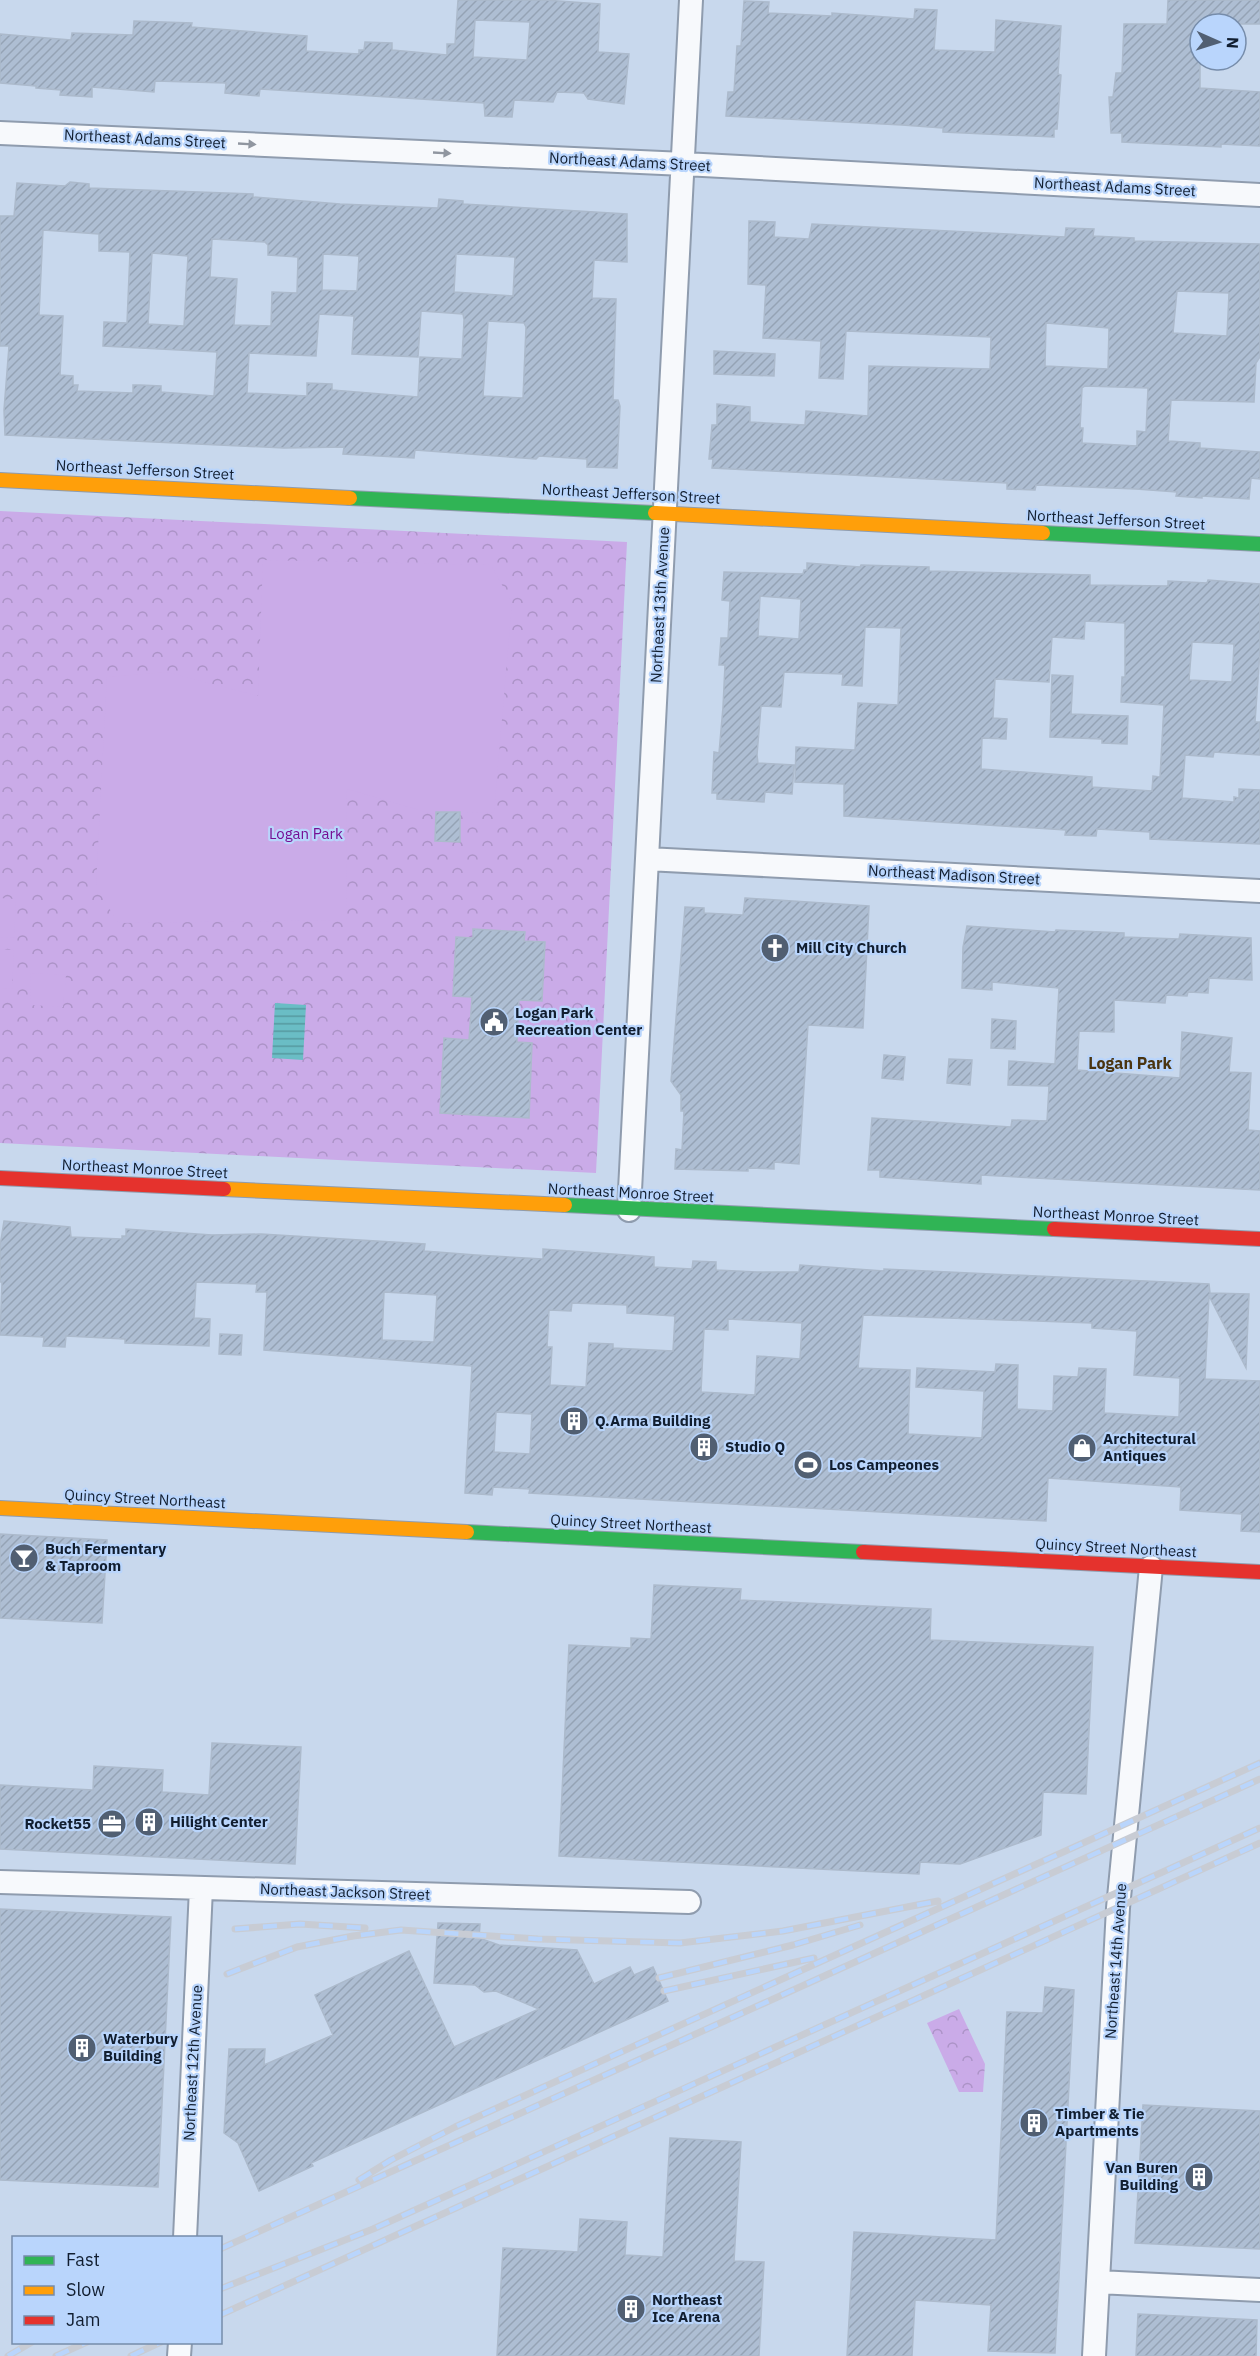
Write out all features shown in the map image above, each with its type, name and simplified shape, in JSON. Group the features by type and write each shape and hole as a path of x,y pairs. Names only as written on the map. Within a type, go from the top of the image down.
{"street":[{"name":"Northeast 13th Avenue","path":"629,1210 692,0"},
{"name":"Northeast Adams Street","path":"0,133 684,164 1260,195"},
{"name":"Northeast Jefferson Street","path":"0,480 1260,544"},
{"name":"Northeast Madison Street","path":"647,859 1260,891"},
{"name":"Northeast Monroe Street","path":"0,1178 1260,1239"},
{"name":"Quincy Street Northeast","path":"0,1509 1260,1572"},
{"name":"Northeast 14th Avenue","path":"1094,2356 1118,1908 1151,1567"},
{"name":"Northeast Jackson Street","path":"0,1882 689,1902"},
{"name":"Northeast 12th Avenue","path":"185,2236 201,1888"},
{"path":"1098,2282 1260,2290"}],"green space":[{"name":"Logan Park","path":"0,511 627,542 596,1173 0,1143"},
{"path":"263,560 491,565 512,603 494,812 433,814 347,789 346,920 118,923 96,886 107,677 167,672 258,696"},
{"path":"0,898 16,899 14,938 0,937"},
{"path":"0,949 14,950 12,989 0,988"},
{"path":"31,973 66,975 63,1007 30,1005"},
{"path":"959,2009 985,2064 983,2092 959,2092 927,2023"}],"shaded area":[{"path":"275,1003 306,1005 303,1060 272,1058"}],"building":[{"path":"458,0 545,0 600,4 598,52 629,54 624,104 588,99 584,93 557,92 553,102 514,100 512,117 485,116 484,103 260,89 259,96 225,93 226,83 155,81 154,92 92,87 92,97 60,95 61,90 0,83 0,34 71,40 72,33 133,35 134,21 192,23 191,27 307,36 306,51 359,54 359,50 364,50 365,42 392,43 392,50 447,55 447,44 455,44","holes":["475,20 530,22 527,60 473,57"]},
{"path":"1168,0 1260,0 1260,24 1248,24 1248,12 1188,12 1188,72 1200,72 1200,88 1260,92 1260,146 1221,144 1221,147 1122,142 1122,133 1111,133 1109,97 1113,97 1116,73 1122,73 1124,24 1167,24"},
{"path":"744,1 769,2 768,13 832,16 832,13 914,19 915,9 937,10 934,50 995,52 996,20 1061,26 1058,74 1061,75 1057,129 1054,129 1054,137 943,132 943,128 902,125 726,116 728,92 734,92 737,46 741,46"},
{"path":"70,182 89,184 89,188 253,194 253,197 340,204 438,208 439,199 463,201 463,204 627,214 627,262 594,260 592,298 616,299 613,400 618,400 620,406 617,468 587,467 587,459 539,456 536,459 415,450 414,458 343,454 344,447 284,448 5,435 4,410 9,346 0,346 0,216 14,216 17,183 65,186","holes":["43,230 99,234 99,251 130,252 127,323 104,322 103,346 217,352 214,396 161,392 161,386 140,385 133,385 133,393 77,391 78,385 73,385 73,376 60,375 63,316 39,315","212,239 265,242 268,245 268,255 298,257 297,293 272,292 271,326 234,325 237,279 210,277","152,253 188,256 184,326 148,324","323,254 359,256 357,291 322,290","456,254 515,257 513,296 454,292","421,311 463,314 462,359 420,357 418,397 332,390 332,384 307,383 307,396 247,393 249,353 316,356 319,314 354,316 352,354 418,357","488,321 524,323 526,327 523,398 483,396"]},
{"path":"749,221 775,222 774,237 809,239 812,224 1065,237 1066,228 1094,229 1093,236 1134,238 1134,241 1260,244 1260,357 1256,363 1254,402 1171,400 1168,441 1200,443 1200,448 1260,452 1260,479 1251,478 1249,499 1176,496 1177,492 1136,489 1036,485 1035,490 1007,489 1007,483 712,468 713,459 709,459 712,425 717,425 717,404 750,407 750,422 805,425 806,411 868,416 869,366 990,369 991,337 846,331 843,379 819,378 821,341 763,338 766,285 748,284","holes":["1177,291 1229,293 1227,336 1173,333","1046,323 1109,328 1108,369 1045,366","1085,386 1148,388 1146,432 1137,431 1137,446 1082,443 1083,428 1080,428 1082,388"]},
{"path":"714,351 775,354 774,376 714,374"},
{"path":"807,563 860,567 861,565 929,567 929,571 1090,575 1090,585 1168,586 1168,581 1207,583 1208,580 1260,584 1260,651 1255,722 1260,722 1260,755 1214,752 1213,757 1185,755 1182,798 1234,802 1234,797 1239,798 1239,789 1260,790 1260,844 1150,839 1150,832 1097,829 1096,836 1065,835 1066,830 844,816 844,784 795,782 796,747 855,750 858,703 898,705 901,628 865,627 862,686 842,685 843,674 784,672 781,707 761,706 757,755 758,763 794,765 792,794 765,792 764,802 717,799 717,793 712,793 714,752 719,753 725,665 719,665 721,638 728,638 730,601 722,600 724,572 803,574 804,570 807,570","holes":["760,596 801,599 799,639 758,636","1085,621 1125,623 1125,677 1122,677 1121,702 1164,705 1160,777 1153,776 1152,791 1092,787 1092,777 981,769 982,738 1006,739 1007,719 993,718 995,679 1049,682 1052,637 1084,639","1192,642 1234,644 1232,682 1189,680"]},
{"path":"1052,675 1073,676 1071,714 1128,716 1127,744 1102,743 1102,739 1050,737"},
{"path":"436,812 460,812 460,842 435,841"},
{"path":"745,898 869,906 863,1028 808,1025 799,1164 774,1162 774,1169 748,1168 748,1171 675,1169 676,1149 682,1150 684,1111 681,1111 681,1095 671,1081 685,907 704,908 704,913 743,915"},
{"path":"967,926 1055,932 1056,930 1124,933 1124,937 1179,939 1180,934 1251,938 1252,980 1209,978 1208,993 1188,992 1187,996 1166,995 1165,1003 1114,1000 1114,1032 1079,1031 1077,1070 1180,1078 1182,1032 1232,1038 1229,1072 1251,1073 1248,1130 1260,1131 1260,1190 981,1175 981,1184 880,1177 880,1170 868,1170 872,1118 1011,1127 1012,1120 1047,1121 1049,1086 1008,1085 1009,1061 1055,1064 1059,988 992,982 992,990 962,988 963,947"},
{"name":"Logan Park Recreation Center","path":"473,929 525,932 524,941 545,942 542,1001 519,1000 517,1042 532,1043 529,1118 440,1113 444,1038 469,1040 472,997 453,996 456,937 473,938"},
{"path":"992,1019 1016,1021 1015,1049 991,1048"},
{"path":"884,1055 905,1057 903,1080 882,1078"},
{"path":"949,1059 972,1060 970,1085 947,1083"},
{"path":"4,1221 70,1227 71,1237 122,1239 122,1236 126,1236 126,1229 212,1235 261,1234 425,1244 424,1251 543,1259 543,1249 654,1257 654,1267 692,1269 693,1261 716,1262 716,1270 757,1272 799,1272 800,1265 884,1271 884,1269 1209,1284 1210,1293 1249,1294 1246,1368 1209,1296 1205,1379 1260,1381 1260,1532 1241,1531 1242,1514 1180,1510 1181,1487 1048,1478 1046,1521 529,1493 530,1489 493,1487 492,1495 465,1493 472,1366 264,1350 267,1292 256,1292 257,1284 196,1282 194,1318 210,1319 209,1346 125,1343 125,1339 66,1336 65,1347 43,1346 44,1337 0,1335 2,1282 0,1282 0,1246","holes":["384,1292 437,1295 434,1342 382,1340","572,1303 627,1305 627,1313 675,1316 673,1351 613,1348 613,1344 589,1343 586,1387 550,1385 552,1347 547,1347 549,1310 571,1311","863,1315 1092,1323 1092,1328 1137,1331 1134,1375 1180,1378 1179,1417 1104,1413 1106,1369 1079,1368 1078,1377 1054,1376 1053,1411 1017,1409 1018,1365 996,1364 995,1372 917,1368 916,1387 984,1391 982,1438 908,1434 910,1370 858,1368","728,1319 802,1323 800,1359 757,1356 755,1395 701,1392 704,1329 728,1330","496,1412 532,1414 530,1454 494,1452"]},
{"path":"220,1334 242,1335 241,1355 219,1354"},
{"path":"0,1534 107,1540 102,1623 0,1618"},
{"path":"654,1585 741,1589 740,1600 931,1609 930,1640 1093,1647 1086,1794 1043,1792 1041,1835 960,1864 920,1862 919,1874 559,1856 569,1645 631,1648 631,1638 651,1639"},
{"name":"Hilight Center","path":"212,1743 301,1747 295,1864 0,1849 0,1785 93,1790 94,1766 163,1770 162,1792 209,1795"},
{"name":"Waterbury Building","path":"0,1909 171,1917 158,2187 0,2180"},
{"path":"438,1923 480,1924 479,1938 499,1945 577,1950 594,1984 630,1967 634,1975 653,1967 668,2001 311,2163 313,2166 259,2191 238,2143 224,2133 229,2049 265,2049 264,2065 333,2035 315,1995 409,1951 454,2047 539,2009 496,1991 484,1992 475,1985 434,1983"},
{"name":"Timber & Tie Apartments","path":"1045,1987 1074,1990 1055,2353 988,2351 991,2305 915,2300 912,2356 847,2356 854,2232 996,2240 1007,2012 1043,2013"},
{"name":"Van Buren Building","path":"1143,2105 1260,2111 1260,2249 1135,2243"},
{"name":"Northeast Ice Arena","path":"670,2138 741,2142 734,2261 764,2262 759,2356 497,2356 503,2248 578,2252 580,2219 627,2222 625,2255 663,2257"},
{"path":"1138,2314 1257,2320 1256,2356 1136,2356"}],"railway":[{"path":"359,2180 391,2160 455,2127 1260,1763"},
{"path":"222,2248 1260,1779"},
{"path":"222,2288 373,2229 1260,1828"},
{"path":"222,2314 1260,1843"},
{"path":"227,1974 297,1947 353,1936 401,1930 538,1939 680,1943 783,1931 938,1901"},
{"path":"235,1929 300,1924 365,1928"},
{"path":"659,1978 793,1945 860,1925"},
{"path":"664,1991 814,1958"},
{"path":"8,2356 29,2344"},
{"path":"56,2356 83,2344"},
{"path":"131,2356 157,2344"}],"traffic: fast":[{"path":"350,498 655,513"},
{"path":"1043,533 1260,544"},
{"path":"565,1205 1054,1229"},
{"path":"467,1532 863,1552"}],"traffic: slow":[{"path":"0,480 350,498"},
{"path":"655,513 1043,533"},
{"path":"224,1189 565,1205"},
{"path":"0,1508 467,1532"}],"traffic: jam":[{"path":"0,1178 224,1189"},
{"path":"1054,1229 1260,1239"},
{"path":"863,1552 1260,1572"}],"place":[{"name":"Mill City Church","path":"775,948"},
{"name":"Logan Park Recreation Center","path":"494,1022"},
{"name":"Q.Arma Building","path":"574,1421"},
{"name":"Studio Q","path":"704,1447"},
{"name":"Architectural Antiques","path":"1082,1448"},
{"name":"Los Campeones","path":"808,1465"},
{"name":"Buch Fermentary & Taproom","path":"24,1558"},
{"name":"Hilight Center","path":"149,1822"},
{"name":"Rocket55","path":"112,1824"},
{"name":"Waterbury Building","path":"82,2048"},
{"name":"Timber & Tie Apartments","path":"1034,2123"},
{"name":"Van Buren Building","path":"1199,2177"},
{"name":"Northeast Ice Arena","path":"631,2309"}],"district":[{"name":"Logan Park","path":"1130,1063"}]}
